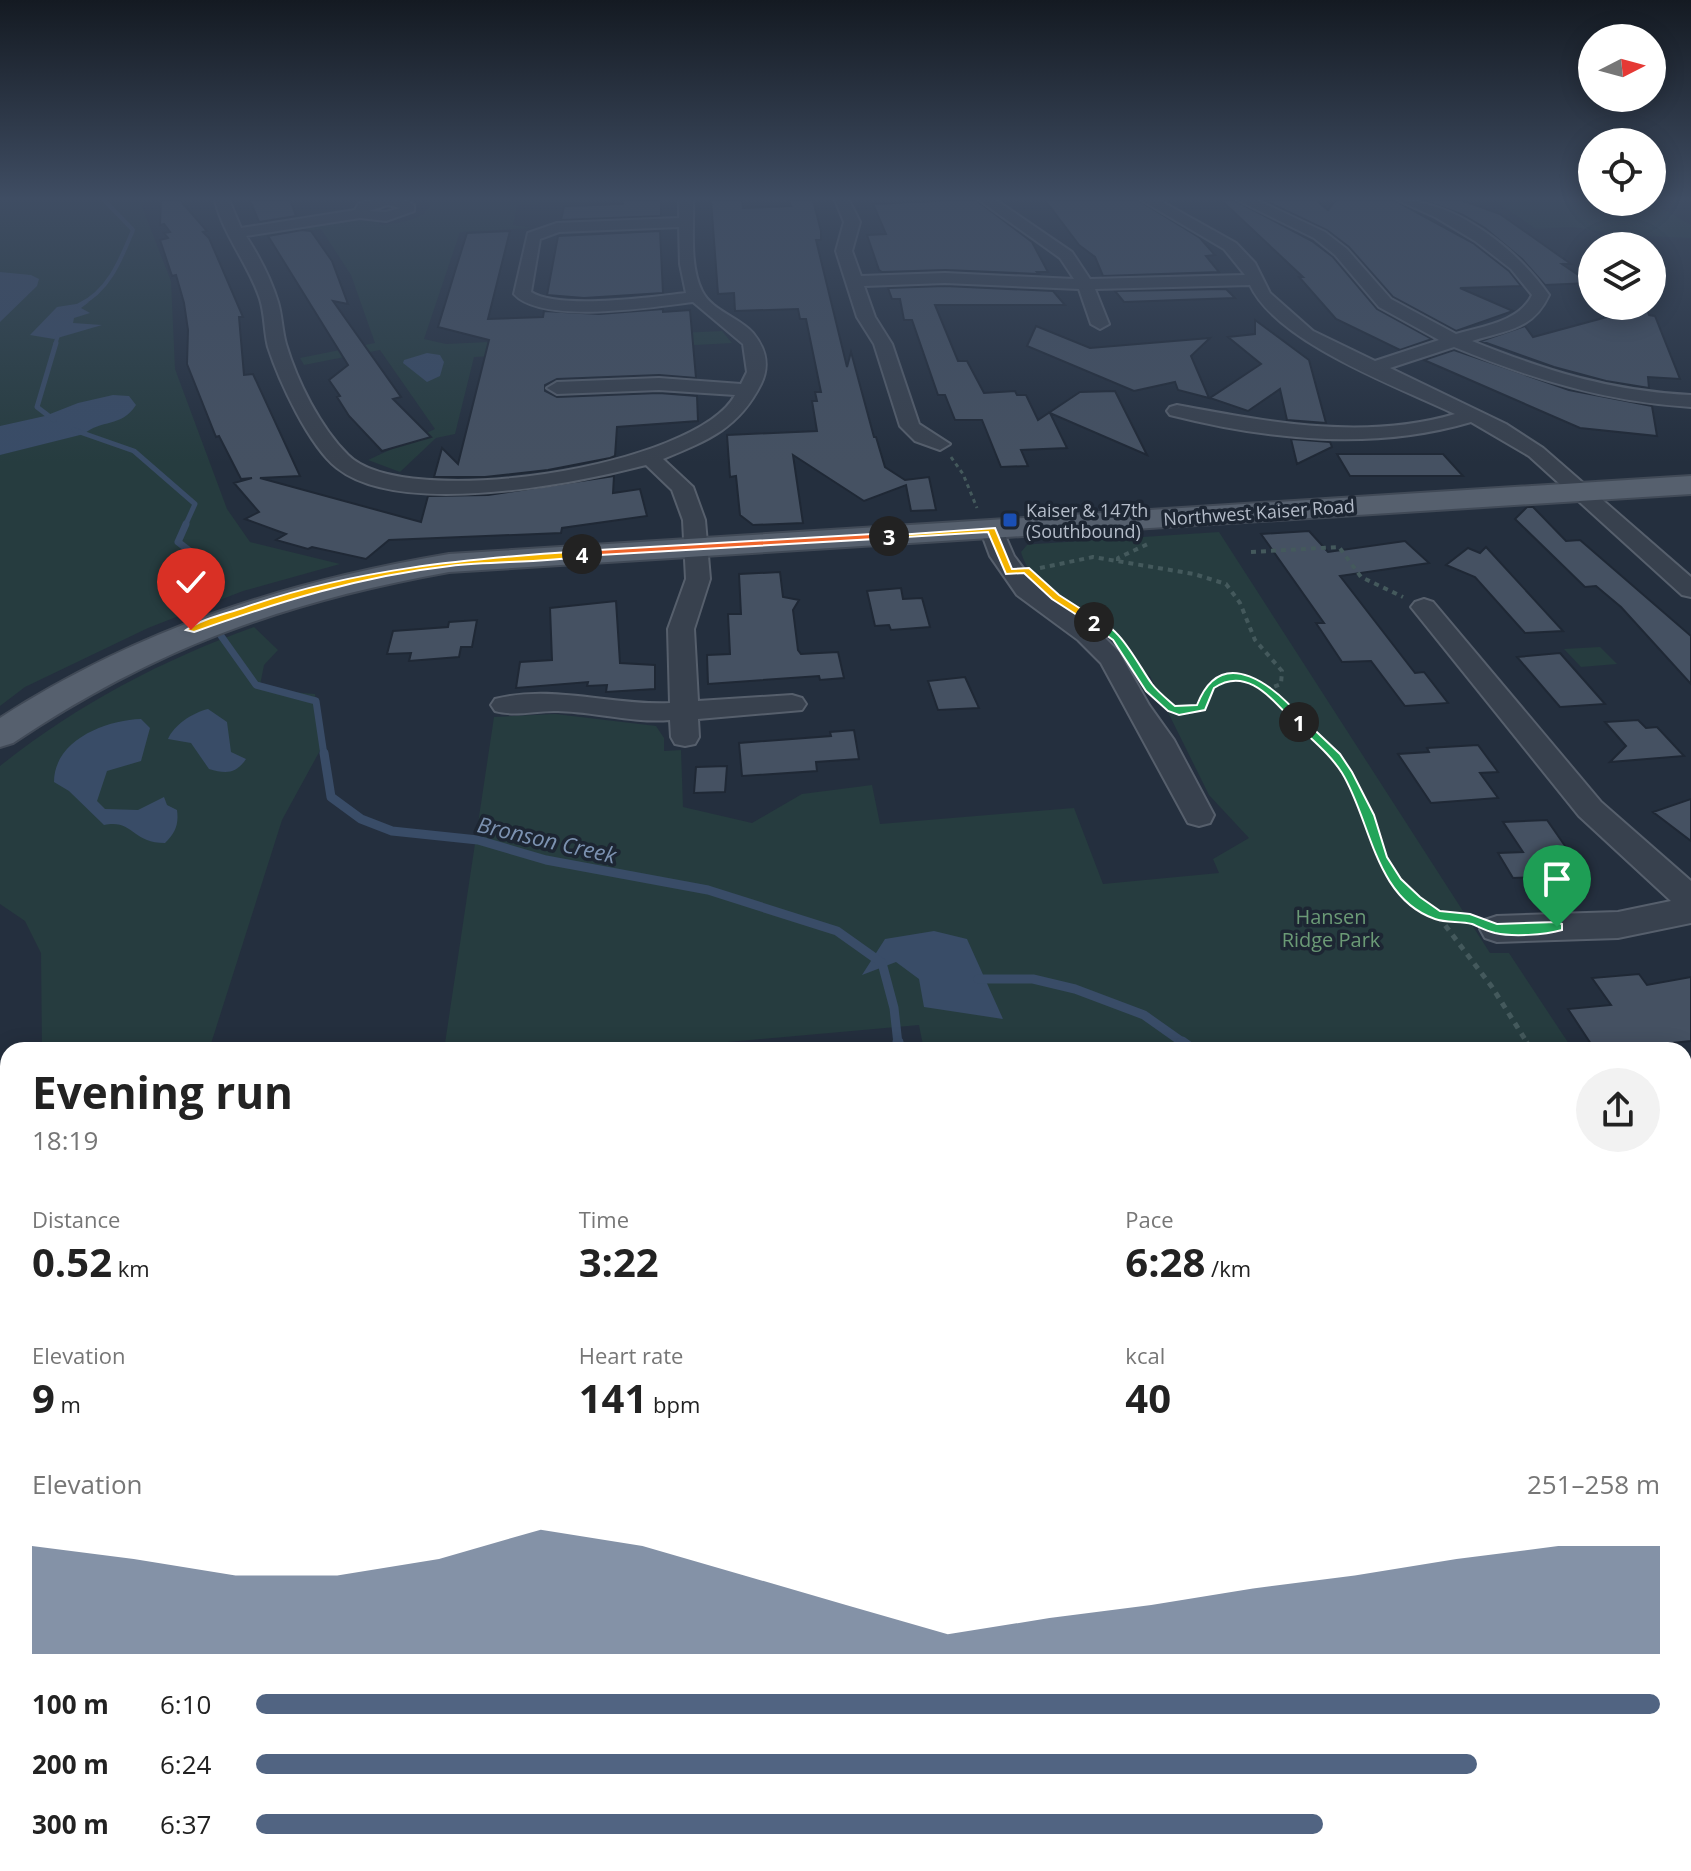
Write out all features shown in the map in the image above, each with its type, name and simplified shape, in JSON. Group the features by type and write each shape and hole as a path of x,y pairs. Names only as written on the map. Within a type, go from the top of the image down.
{"main road":[{"name":"Northwest Kaiser Road","path":"0,735 70,689 155,646 280,598 350,580 449,563 1691,485"}],"street":[{"path":"265,287 284,365 330,450 347,466 376,478 442,487 536,482 586,475 651,459 689,442 735,410 757,373 756,355 750,341 738,327 696,297 692,287"},
{"path":"523,287 522,294 534,303 558,306 696,297"},
{"path":"857,287 866,317 883,344 910,426 922,437 940,444"},
{"path":"1086,287 1100,324"},
{"path":"1260,287 1275,307 1307,335 1515,438 1584,492 1691,590"},
{"path":"1370,287 1381,301 1407,319 1571,386 1627,397 1691,401"},
{"path":"1371,368 1522,319 1539,302 1541,295 1536,287"},
{"path":"1539,302 1558,306"},
{"path":"557,388 674,384 749,390"},
{"path":"1177,411 1278,429 1384,434 1416,431 1472,416"},
{"path":"651,459 682,487 690,501 696,547 698,579 681,629 684,724"},
{"path":"989,530 1009,572 1036,601 1081,630 1114,663 1135,705 1153,729 1178,784 1199,815"},
{"path":"1424,607 1544,757 1590,809 1691,900"},
{"path":"505,705 557,702 637,712 684,724 792,704"},
{"path":"1497,929 1618,925 1691,910"}],"path":[{"path":"940,444 963,474 989,530"},
{"path":"1251,552 1339,547 1361,577 1424,607"},
{"path":"1009,572 1093,557 1194,574 1226,584 1240,603 1255,640 1282,671 1281,684 1268,689"},
{"path":"1162,699 1171,709 1192,711 1201,708 1215,681 1235,676 1249,678 1268,689 1336,757 1359,793 1381,858 1397,882 1416,901 1437,915 1469,955 1526,1042"},
{"path":"1437,915 1470,918 1497,929"}],"green space":[{"path":"0,287 171,287 175,369 227,509 250,542 340,564 243,591 148,628 25,687 0,706"},
{"path":"355,287 441,287 424,339 446,344 722,331 732,343 474,357 455,434 436,438 400,472 368,460 435,429 380,350 304,365 300,358 375,343"},
{"name":"Hansen Ridge Park","path":"1219,532 1490,953 1509,953 1568,1042 922,1042 919,1025 729,1042 445,1042 494,717 555,714 656,726 664,738 664,751 681,750 683,807 752,823 802,794 872,785 880,824 1074,808 1103,884 1219,873 1213,859 1249,838 1209,795 1150,676 1136,666 1130,649 1053,595 1028,569 1021,552 1027,545"},
{"path":"254,627 278,650 264,665 260,685 267,690 315,694 323,745 282,820 212,1042 42,1042 41,953 25,921 0,904 0,766 59,723 121,686"},
{"path":"1600,647 1617,664 1581,667 1564,649"}],"water":[{"path":"0,287 36,287 0,322"},
{"path":"89,302 81,308 90,313 74,318 73,323 102,325 54,339 30,335 57,307"},
{"path":"427,353 440,355 444,362 440,376 427,382 403,363"},
{"path":"113,395 129,396 136,405 124,417 84,434 0,455 0,426"},
{"path":"212,568 217,581 212,592 189,596 176,588 189,574"},
{"path":"208,709 227,722 231,752 246,759 234,770 209,769 191,743 168,739 184,720"},
{"path":"141,719 150,728 141,761 107,771 97,801 105,809 138,810 164,797 167,805 177,810 176,828 165,843 145,839 121,825 104,825 69,791 54,782 56,767 63,755 84,735 113,723"},
{"path":"934,931 967,939 1003,1019 924,1007 919,979 896,962 862,975 885,939"}],"building":[{"path":"180,287 230,287 243,317 239,317 244,375 253,374 300,476 260,478 421,522 428,496 488,495 614,476 613,493 640,489 647,516 562,528 561,533 389,540 366,559 276,540 286,534 245,519 259,512 234,483 252,478 241,479 219,436 216,437 187,364 188,330"},
{"path":"300,287 342,287 348,304 333,301 401,397 393,399 431,437 382,451 349,416 329,380 348,365"},
{"path":"450,287 496,287 488,319 543,317 544,311 599,314 690,310 696,378 659,375 557,379 545,385 545,391 557,397 659,393 697,396 698,421 617,427 615,456 610,458 548,470 485,477 434,477 442,448 458,464 489,340 438,327"},
{"path":"548,287 663,287 663,293 584,298 547,295"},
{"path":"718,287 828,287 847,367 851,352 885,467 905,480 929,477 936,510 911,511 906,485 864,501 793,455 803,523 753,525 740,515 736,476 730,477 727,435 817,431 812,401 817,401 815,392 821,392 806,319 800,319 798,309 735,311 734,293 718,294"},
{"path":"1308,287 1359,287 1377,309 1432,339 1400,350 1336,319"},
{"path":"1384,287 1481,287 1460,288 1513,311 1456,331 1393,297"},
{"path":"888,288 1053,291 1065,305 935,305 958,361 967,361 984,393 1015,391 1017,395 1026,395 1038,420 1080,392 1115,391 1147,455 1050,413 1067,448 1021,450 1028,466 1001,467 982,420 955,420 945,395 938,395 912,320 904,320 900,299 892,299"},
{"path":"1226,289 1235,298 1124,302 1115,291"},
{"path":"1255,320 1309,360 1326,423 1287,420 1280,389 1248,411 1210,398 1261,364 1228,337 1255,334"},
{"path":"1596,320 1657,320 1680,379 1648,377 1649,388 1606,381 1554,367 1481,341 1525,326 1533,337"},
{"path":"1036,326 1090,348 1210,338 1191,356 1209,398 1178,390 1175,382 1134,391 1027,346"},
{"path":"1454,350 1569,390 1652,406 1657,436 1580,428 1424,360"},
{"path":"1291,439 1330,442 1332,447 1297,464"},
{"path":"1337,454 1443,454 1463,476 1350,476"},
{"path":"1527,507 1533,507 1566,541 1580,540 1691,636 1691,684 1621,607 1596,586 1585,587 1515,519"},
{"path":"1309,531 1328,552 1405,541 1429,563 1340,576 1415,673 1424,672 1448,703 1405,706 1371,661 1342,662 1316,623 1324,623 1261,534"},
{"path":"1486,547 1563,631 1525,633 1475,577 1446,565 1468,548 1480,553"},
{"path":"780,572 783,597 799,600 793,610 798,650 801,654 838,652 844,678 820,680 819,676 708,684 707,655 730,654 728,614 741,614 739,574"},
{"path":"901,588 903,599 922,598 930,627 891,630 889,625 875,626 867,591"},
{"path":"616,601 620,663 655,665 655,689 606,692 607,685 587,686 588,682 516,688 520,662 552,660 550,608"},
{"path":"477,620 472,647 461,647 459,657 409,661 411,653 387,654 393,631 448,627 449,622"},
{"path":"1560,653 1605,704 1560,707 1517,657"},
{"path":"965,677 979,708 938,710 928,681"},
{"path":"1638,720 1646,728 1657,727 1684,756 1610,762 1626,746 1605,722"},
{"path":"854,730 859,759 816,762 817,771 742,776 739,743 831,736 830,732"},
{"path":"1478,745 1498,772 1480,773 1498,798 1431,803 1398,754 1429,752 1427,748"},
{"path":"727,766 725,792 694,793 696,767"},
{"path":"1691,799 1691,841 1653,812"},
{"path":"1547,820 1588,879 1538,881 1535,877 1513,878 1498,853 1523,852 1503,822"},
{"path":"1639,974 1647,985 1691,977 1691,1041 1590,1042 1568,1009 1611,1005 1592,978"}],"waterway":[{"name":"Bronson Creek","path":"79,305 102,287"},
{"name":"Bronson Creek","path":"55,345 59,332"},
{"name":"Bronson Creek","path":"54,420 37,407 56,343"},
{"name":"Bronson Creek","path":"74,430 134,451 195,504 185,526"},
{"name":"Bronson Creek","path":"186,524 178,542 212,568 204,584 212,592 209,602"},
{"name":"Bronson Creek","path":"219,633 256,685 316,701 324,755"},
{"name":"Bronson Creek","path":"324,753 331,797 361,819 392,831 478,840 546,860 708,890 837,931 882,963 894,1008 898,1042"},
{"path":"978,979 1033,979 1075,989 1144,1015 1182,1042"}],"place":[{"name":"Kaiser & 147th (Southbound)","path":"1010,520"}],"route":[{"path":"191,630 280,598 350,580 449,563 992,529 1009,572 1026,570 1056,597 1105,628 1126,650 1150,689 1171,709 1179,712 1201,708 1210,686 1223,677 1249,678 1268,689 1336,757 1348,774 1368,815 1381,858 1397,882 1416,901 1437,915 1470,918 1497,929 1557,927"}]}
